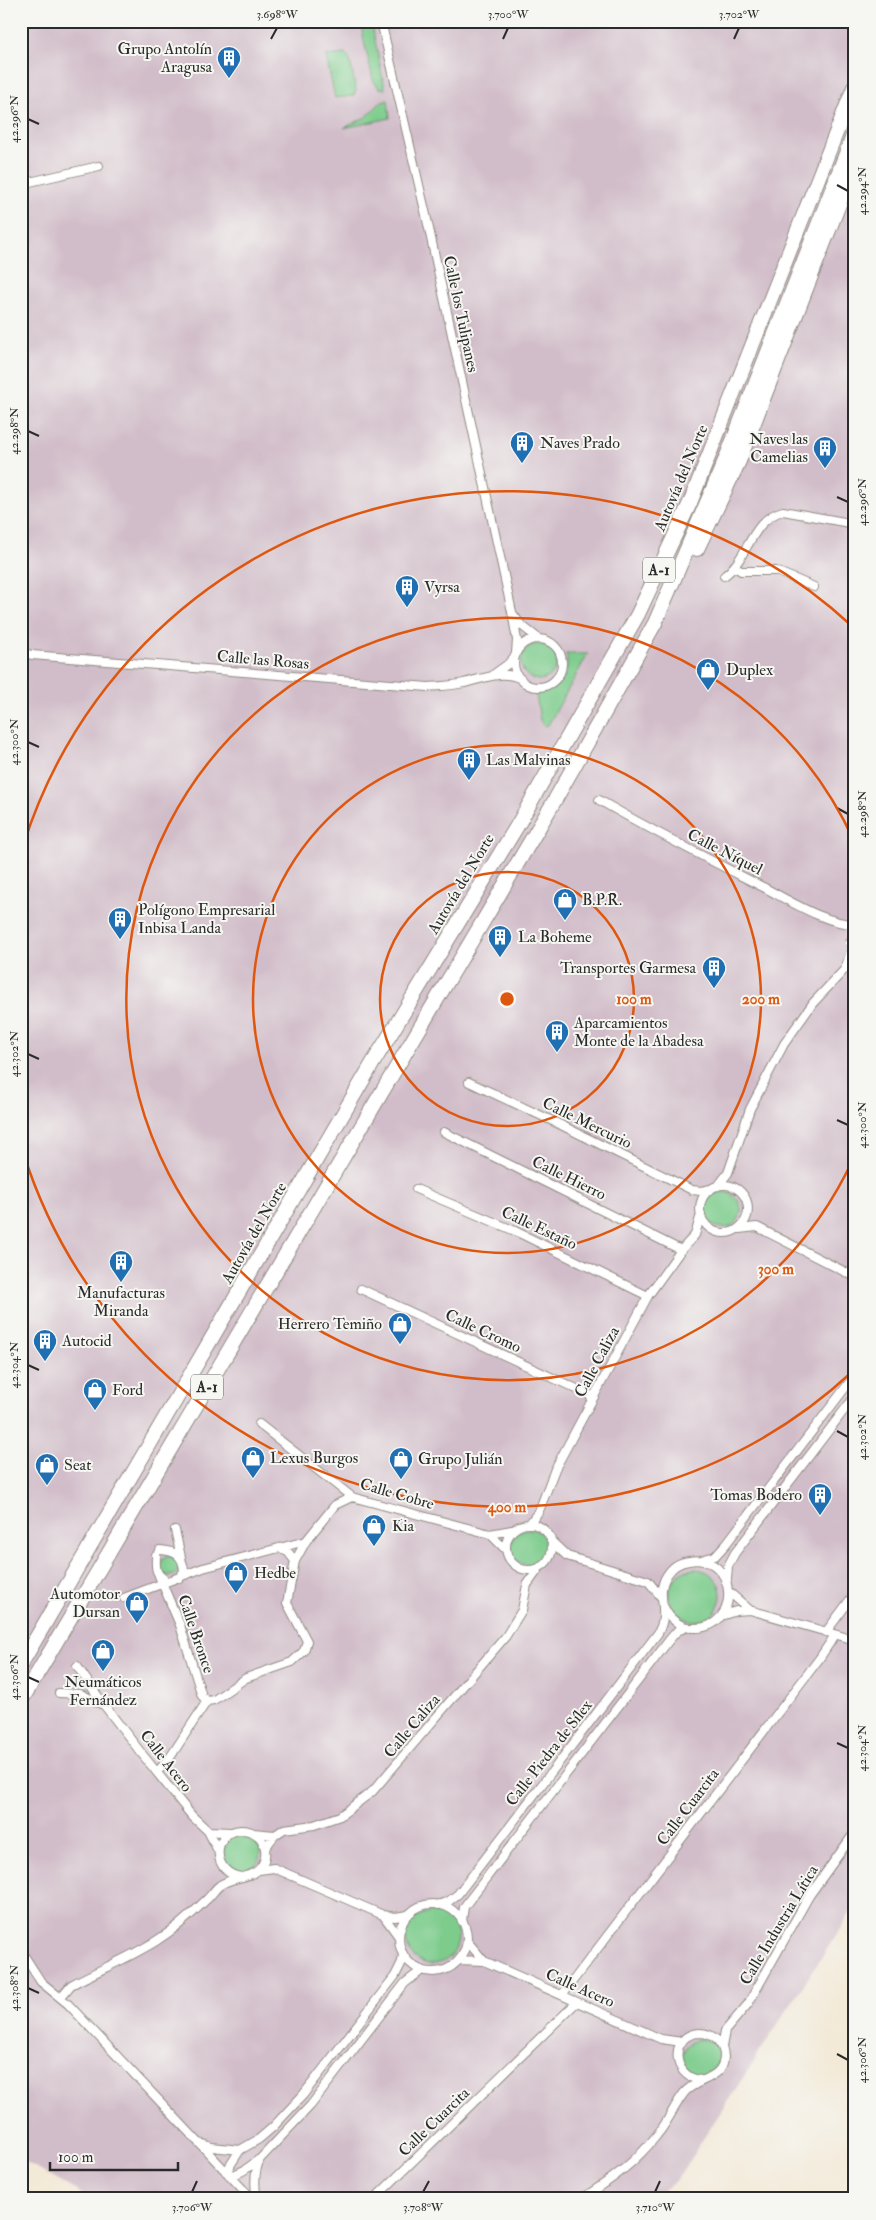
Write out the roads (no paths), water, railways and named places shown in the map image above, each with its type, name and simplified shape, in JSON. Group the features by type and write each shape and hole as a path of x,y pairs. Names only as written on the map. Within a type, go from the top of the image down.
{"highway":[{"name":"Autovía del Norte","path":"21,1664 374,1061 517,826 638,614 667,555 719,433 855,85"},
{"name":"Autovía del Norte","path":"21,1701 392,1072 552,805 654,623 719,474 855,131"},
{"path":"654,623 689,565 738,461 855,163"}],"street":[{"name":"Calle los Tulipanes","path":"381,21 426,215 512,612 517,640 516,654"},
{"path":"21,184 99,166"},
{"path":"724,576 734,567 768,516 783,511 855,524"},
{"path":"734,567 741,571 776,571 814,586"},
{"name":"Calle los Tulipanes","path":"512,612 521,625 539,639"},
{"path":"539,639 551,642 556,646 562,661 558,677 544,686 528,684 516,672 516,654 526,642 539,639"},
{"name":"Calle las Rosas","path":"21,652 32,655 428,687 449,686 490,676 513,675 521,679"},
{"name":"Calle las Rosas","path":"490,676 508,664 516,654"},
{"name":"Calle las Rosas","path":"21,659 32,655"},
{"name":"Calle Níquel","path":"599,800 696,854 840,924 855,924"},
{"path":"840,924 848,933 852,952"},
{"path":"757,1227 738,1229 727,1233 717,1232 696,1235 703,1198 728,1173 750,1109 784,1044 813,1003 845,969 852,952 855,931"},
{"path":"845,969 855,968"},
{"name":"Calle Mercurio","path":"469,1082 562,1125 692,1190"},
{"name":"Calle Hierro","path":"444,1132 681,1250"},
{"path":"728,1173 747,1202 748,1211 757,1227 855,1278"},
{"path":"717,1232 705,1223 692,1190 701,1191 727,1185 740,1191"},
{"name":"Calle Estaño","path":"416,1189 516,1231 648,1296"},
{"path":"738,1229 745,1221 748,1211"},
{"name":"Calle Caliza","path":"530,1523 539,1511 555,1469 648,1296 681,1250 696,1235"},
{"name":"Calle Cromo","path":"361,1289 594,1396"},
{"path":"648,1581 669,1572 683,1562 715,1556 855,1375"},
{"path":"721,1616 727,1606 729,1592 727,1582 728,1566 735,1553 855,1396"},
{"name":"Calle Cobre","path":"259,1424 352,1497 490,1534 512,1530"},
{"path":"157,1772 169,1759 207,1701 214,1700 246,1678 292,1662 304,1651 308,1641 287,1604 295,1561 306,1541 334,1505 352,1497"},
{"path":"539,1511 544,1529 552,1541 567,1556 648,1581 661,1597 664,1606 675,1622 687,1627 706,1626 721,1616 736,1611 750,1610 855,1640"},
{"path":"527,1585 509,1559 505,1549 506,1540 512,1530 522,1524 530,1523 544,1529"},
{"path":"175,1530 184,1571 177,1579"},
{"name":"Calle Cobre","path":"490,1534 505,1549"},
{"path":"124,1598 163,1585 203,1568 306,1541"},
{"path":"516,1567 528,1570 540,1567 551,1554 552,1541"},
{"path":"279,1548 288,1552 295,1561"},
{"name":"Calle Bronce","path":"182,1560 174,1551 158,1552 155,1567 180,1625 202,1696 207,1701"},
{"path":"547,1561 567,1556"},
{"path":"182,1560 191,1568 203,1568"},
{"path":"700,1560 718,1569 727,1582"},
{"name":"Calle Caliza","path":"253,1833 275,1835 284,1830 314,1825 340,1816 373,1791 506,1636 522,1610 527,1585 540,1567"},
{"path":"661,1597 663,1584 669,1572"},
{"name":"Calle Bronce","path":"159,1576 165,1579 177,1579"},
{"path":"729,1592 750,1610"},
{"path":"826,1632 855,1593"},
{"name":"Calle Piedra de Sílex","path":"438,1905 449,1901 458,1894 658,1633 664,1622 664,1606"},
{"name":"Calle Piedra de Sílex","path":"462,1921 464,1907 670,1639 677,1632 687,1627"},
{"name":"Calle Cuarcita","path":"562,1995 820,1659 835,1635"},
{"name":"Calle Acero","path":"77,1666 104,1706 192,1816 208,1832 218,1851"},
{"name":"Calle Acero","path":"58,1693 81,1694 104,1706"},
{"path":"208,1832 244,1830 253,1833 262,1840 274,1868"},
{"path":"220,1885 223,1867 218,1851 224,1838 232,1832"},
{"name":"Calle Industria Lítica","path":"722,2047 726,2031 748,2004 810,1896 855,1832"},
{"path":"259,1870 264,1861 265,1849 275,1835"},
{"path":"223,1867 231,1874 242,1877"},
{"path":"61,1997 71,1985 162,1937 192,1913 220,1885 232,1879 251,1875 259,1870 274,1868 383,1915 395,1917 408,1915"},
{"path":"399,1937 402,1924 408,1915 421,1906 438,1905 450,1909 462,1921 466,1930 467,1941 465,1950 459,1960 444,1970 432,1972 422,1970 409,1962 403,1954"},
{"path":"228,2173 240,2150 259,2139 273,2127 303,2095 396,1976 403,1954 399,1937 383,1915"},
{"name":"Calle Acero","path":"467,1941 484,1960 664,2040 682,2042"},
{"path":"21,1951 41,1982 61,1997 252,2199"},
{"name":"Calle Acero","path":"459,1960 484,1960"},
{"path":"228,2173 237,2174 246,2170 260,2159 311,2105 405,1983 422,1970"},
{"name":"Calle Cuarcita","path":"374,2199 577,2002"},
{"path":"701,2080 690,2078 679,2066 677,2055 682,2042 694,2034 726,2031"},
{"path":"582,2199 638,2158 668,2121 684,2094 701,2080 712,2077 721,2068 724,2060 722,2047 716,2039 707,2034"},
{"name":"Calle Acero","path":"664,2040 677,2055"},
{"path":"684,2073 684,2094"},
{"path":"198,2142 212,2147 240,2150"},
{"path":"257,2199 254,2186 256,2168 260,2159"}],"place":[{"name":"Grupo Antolín Aragusa","path":"229,79"},
{"name":"Naves Prado","path":"522,464"},
{"name":"Naves las Camelias","path":"825,469"},
{"name":"Vyrsa","path":"407,608"},
{"name":"Duplex","path":"708,691"},
{"name":"Las Malvinas","path":"469,781"},
{"name":"B.P.R.","path":"565,921"},
{"name":"Polígono Empresarial Inbisa Landa","path":"120,940"},
{"name":"La Boheme","path":"500,958"},
{"name":"Transportes Garmesa","path":"714,989"},
{"name":"Aparcamientos Monte de la Abadesa","path":"557,1053"},
{"name":"Manufacturas Miranda","path":"121,1283"},
{"name":"Herrero Temiño","path":"400,1345"},
{"name":"Autocid","path":"45,1362"},
{"name":"Ford","path":"95,1411"},
{"name":"Lexus Burgos","path":"253,1479"},
{"name":"Grupo Julián","path":"401,1480"},
{"name":"Seat","path":"47,1486"},
{"name":"Tomas Bodero","path":"820,1516"},
{"name":"Kia","path":"374,1547"},
{"name":"Hedbe","path":"236,1594"},
{"name":"Automotor Dursan","path":"137,1624"},
{"name":"Neumáticos Fernández","path":"103,1672"}]}
